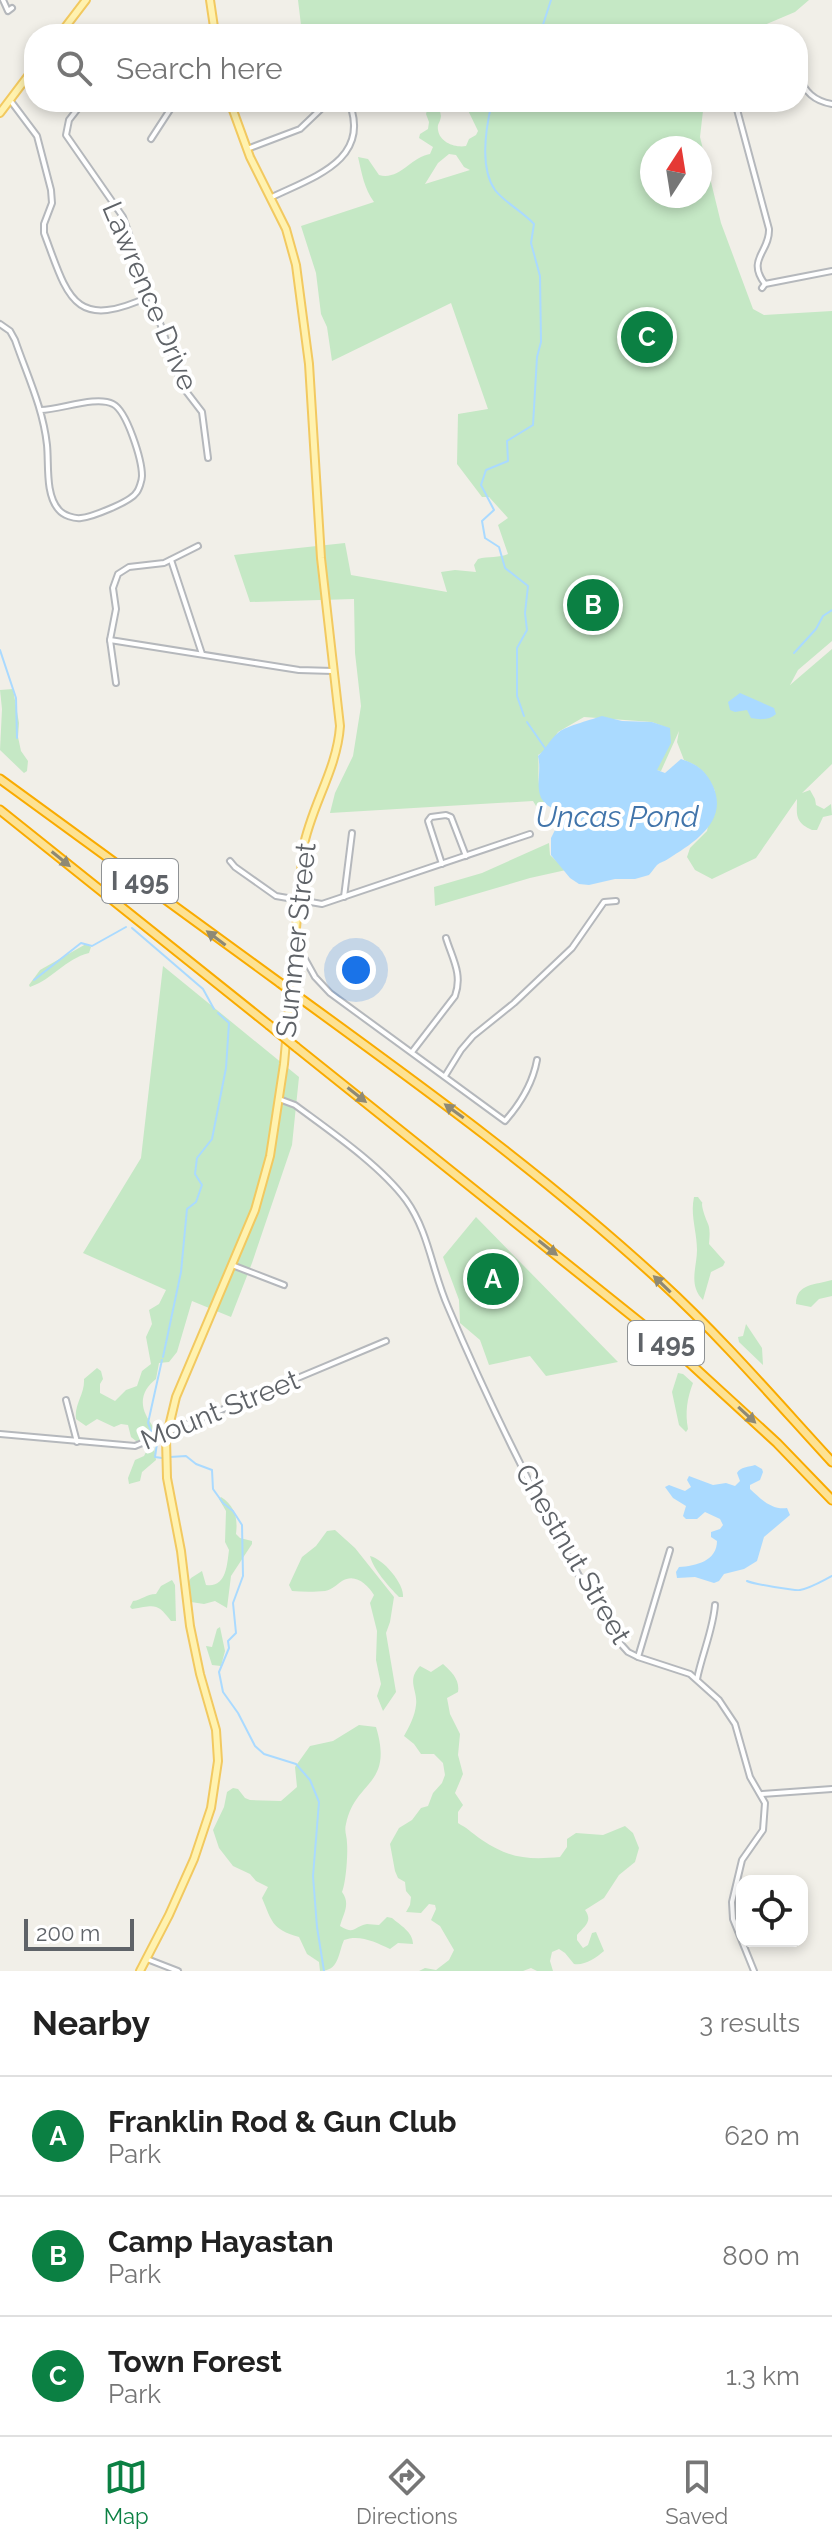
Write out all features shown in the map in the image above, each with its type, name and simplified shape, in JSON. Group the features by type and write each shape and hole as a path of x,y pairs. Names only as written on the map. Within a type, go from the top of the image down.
{"highway":[{"name":"I 495","path":"0,779 477,1128 586,1216 699,1319 832,1462"},
{"name":"I 495","path":"0,810 682,1356 777,1443 832,1500"}],"main road":[{"path":"68,24 86,0"},
{"path":"210,0 214,24"},
{"path":"0,113 24,81"},
{"name":"Summer Street","path":"140,1971 194,1859 211,1808 218,1770 216,1730 197,1665 180,1543 167,1478 167,1433 181,1386 259,1197 276,1130 302,855 315,804 334,762 339,740 339,710 321,558 303,304 292,248 234,112"}],"street":[{"path":"3,0 8,11 12,8"},
{"path":"808,93 832,104"},
{"path":"10,100 40,144 52,197 44,233 67,291 81,306 100,311 150,296"},
{"name":"Lawrence Drive","path":"75,112 69,120 66,135 123,217 182,386 202,412 208,458"},
{"path":"151,139 169,112"},
{"path":"247,149 300,129 318,112"},
{"path":"272,197 330,168 349,149 356,126 352,112"},
{"path":"738,112 769,229 769,239 757,265 764,286 832,271"},
{"path":"0,324 10,331 15,340 41,410 51,493 57,507 63,514 79,519 102,512 136,493 142,478 139,462 123,413 114,404 91,402 41,410"},
{"path":"116,683 110,640 116,609 113,588 118,574 129,567 156,565 171,560 198,546"},
{"path":"171,560 202,654"},
{"path":"110,640 299,670 335,671"},
{"path":"442,864 428,819 446,815 451,817 466,856"},
{"path":"344,897 352,833"},
{"path":"230,861 269,892 299,902 322,904 530,834"},
{"path":"445,1076 473,1036 514,1003 572,948 604,902 616,901"},
{"path":"412,1052 458,988 458,971 446,938"},
{"path":"294,955 305,959 315,977 330,993 505,1121 533,1076 537,1060"},
{"name":"Chestnut Street","path":"279,1099 299,1108 375,1168 394,1185 417,1219 446,1304 532,1488 623,1648 638,1657 682,1670 697,1679 730,1714 750,1777 765,1803 763,1830 742,1860 732,1906 735,1924 754,1971"},
{"path":"232,1265 284,1285"},
{"name":"Mount Street","path":"0,1434 130,1446 148,1442 386,1341"},
{"path":"66,1400 77,1442"},
{"path":"638,1657 670,1550"},
{"path":"697,1679 702,1651 713,1625 715,1605"},
{"path":"762,1794 832,1789"},
{"path":"147,1959 178,1971"}],"green space":[{"path":"298,0 809,0 795,12 767,24 301,24"},
{"path":"426,112 440,112 439,135 449,144 466,146 478,131 469,112 703,112 700,136 640,136 640,208 712,208 712,186 721,223 753,309 764,315 832,311 832,641 798,670 790,685 832,649 832,764 802,793 810,790 816,805 824,809 831,804 832,815 823,817 817,830 812,830 799,821 797,799 756,858 712,879 695,870 687,857 690,848 707,831 715,791 703,772 684,760 677,742 679,731 661,771 655,770 665,727 652,722 584,717 558,732 546,750 538,755 539,783 545,801 540,808 533,801 330,813 335,793 353,756 361,706 355,653 354,599 250,602 234,555 345,543 351,575 447,592 441,572 476,572 474,565 478,559 508,554 498,525 508,518 489,497 482,497 457,464 458,414 488,409 451,303 332,361 327,327 321,314 316,273 301,226 374,202 358,157 368,159 379,175 393,175 430,154 433,147 419,138 428,129","holes":["449,154 456,155 470,170 425,184 438,163"]},
{"path":"13,689 19,723 18,737 21,751 28,761 24,773 0,750 0,690"},
{"path":"549,843 550,855 566,870 435,906 434,887 482,873"},
{"path":"86,944 91,947 89,953 30,987 40,970"},
{"path":"163,966 299,1077 292,1145 231,1317 192,1301 177,1352 169,1362 159,1363 156,1379 144,1395 144,1410 153,1435 151,1439 136,1441 131,1437 128,1425 114,1427 97,1419 86,1426 76,1419 77,1409 84,1379 97,1368 103,1379 100,1393 115,1401 126,1390 137,1386 142,1371 151,1364 146,1337 152,1324 149,1310 159,1304 166,1290 83,1253 141,1158"},
{"path":"694,1197 702,1203 709,1228 709,1244 725,1262 711,1272 703,1300 698,1294 694,1276 697,1250"},
{"path":"476,1217 618,1362 546,1376 530,1356 489,1365 480,1340 460,1323 459,1300 443,1257"},
{"path":"832,1280 832,1296 819,1299 811,1307 796,1304 803,1288"},
{"path":"746,1324 762,1348 763,1365 739,1342 738,1337 743,1336"},
{"path":"678,1373 693,1383 687,1406 686,1432 679,1425 672,1392"},
{"path":"154,1447 156,1460 142,1472 140,1481 129,1484 128,1478 135,1460 144,1456 148,1448"},
{"path":"221,1497 230,1504 234,1513 236,1534 252,1541 231,1576 227,1608 215,1601 204,1604 191,1602 187,1584 202,1571 206,1585 218,1583 224,1575 229,1550 225,1542 226,1511 219,1499"},
{"path":"335,1530 355,1548 394,1597 386,1633 396,1692 383,1711 377,1696 381,1684 376,1660 377,1631 370,1603 374,1595 364,1584 352,1578 325,1591 292,1591 289,1585 302,1557 316,1546 327,1531"},
{"path":"370,1556 392,1572 403,1597 399,1597 386,1583"},
{"path":"172,1580 175,1585 176,1621 171,1621 155,1607 130,1607 133,1601 156,1594 161,1586"},
{"path":"220,1627 225,1651 221,1666 212,1665 206,1646 212,1647"},
{"path":"443,1664 458,1684 458,1692 447,1698 450,1714 460,1734 458,1755 463,1774 455,1793 463,1805 458,1812 458,1823 501,1851 528,1858 560,1857 567,1847 567,1839 576,1833 603,1835 625,1826 633,1833 639,1848 635,1862 619,1875 604,1898 585,1910 588,1920 577,1935 577,1940 583,1948 588,1945 592,1933 596,1932 604,1951 590,1961 574,1964 559,1949 552,1952 550,1961 553,1971 531,1968 523,1971 419,1971 425,1968 436,1970 449,1960 454,1950 440,1926 431,1920 435,1905 429,1904 421,1913 406,1912 411,1897 406,1891 405,1882 398,1878 395,1871 390,1844 399,1828 412,1820 421,1808 428,1806 445,1775 443,1763 434,1754 421,1754 404,1736 415,1709 413,1681 416,1671 420,1666 431,1672"},
{"path":"359,1725 376,1727 380,1761 377,1772 357,1799 346,1824 347,1861 342,1892 346,1905 340,1926 351,1930 367,1924 379,1925 387,1917 392,1918 408,1932 413,1944 398,1943 390,1949 373,1941 350,1938 344,1940 334,1965 320,1971 319,1962 307,1954 299,1937 283,1931 271,1918 262,1898 268,1887 233,1866 219,1848 213,1830 227,1792 233,1788 250,1800 281,1801 297,1787 295,1767 310,1746 333,1741"}],"water":[{"path":"740,693 774,708 776,714 758,719 751,718 747,710 730,710 728,702"},
{"name":"Uncas Pond","path":"602,716 622,721 652,722 670,728 671,743 657,770 665,773 681,759 696,766 713,786 716,810 706,830 678,853 658,864 649,875 579,884 551,855 551,838 557,826 552,808 539,792 538,756 563,730"},
{"path":"755,1465 763,1472 760,1480 750,1485 750,1489 771,1506 787,1508 790,1515 764,1537 757,1561 744,1569 724,1574 714,1583 695,1577 677,1578 679,1567 698,1564 709,1558 717,1541 711,1537 711,1532 723,1525 720,1519 705,1512 697,1519 686,1519 683,1516 686,1506 673,1498 665,1487 669,1485 685,1491 691,1487 687,1480 689,1476 713,1485 726,1483 735,1486 740,1481 738,1471"}],"waterway":[{"path":"543,24 551,0"},
{"path":"490,112 485,159 490,181 499,194 534,224 531,243 540,276 541,342 537,357 533,425 507,441 508,461 486,470 481,485 494,510 482,521 485,538 499,547 505,568 528,586 527,630 517,648 517,696 524,716"},
{"path":"794,653 816,629 823,616 832,610"},
{"path":"0,650 16,698 17,738"},
{"path":"527,722 547,751"},
{"path":"34,980 81,943 92,946 126,927"},
{"path":"132,928 203,989 214,1009"},
{"path":"163,1357 181,1272 187,1209 196,1202 202,1185 195,1174 197,1158 212,1139 226,1068 229,1023 218,1013"},
{"path":"153,1436 148,1423 162,1360"},
{"path":"157,1443 155,1457 162,1458"},
{"path":"170,1457 186,1456 212,1470 213,1489 242,1525 243,1576 233,1603 236,1633 228,1641 229,1648 219,1672 223,1692 255,1746 264,1754 296,1764 310,1780 319,1802 313,1876 324,1971"},
{"path":"747,1581 800,1590 832,1576"}],"place":[{"name":"Town Forest","path":"647,337"},
{"name":"Camp Hayastan","path":"593,605"},
{"name":"Franklin Rod & Gun Club","path":"493,1279"}]}
